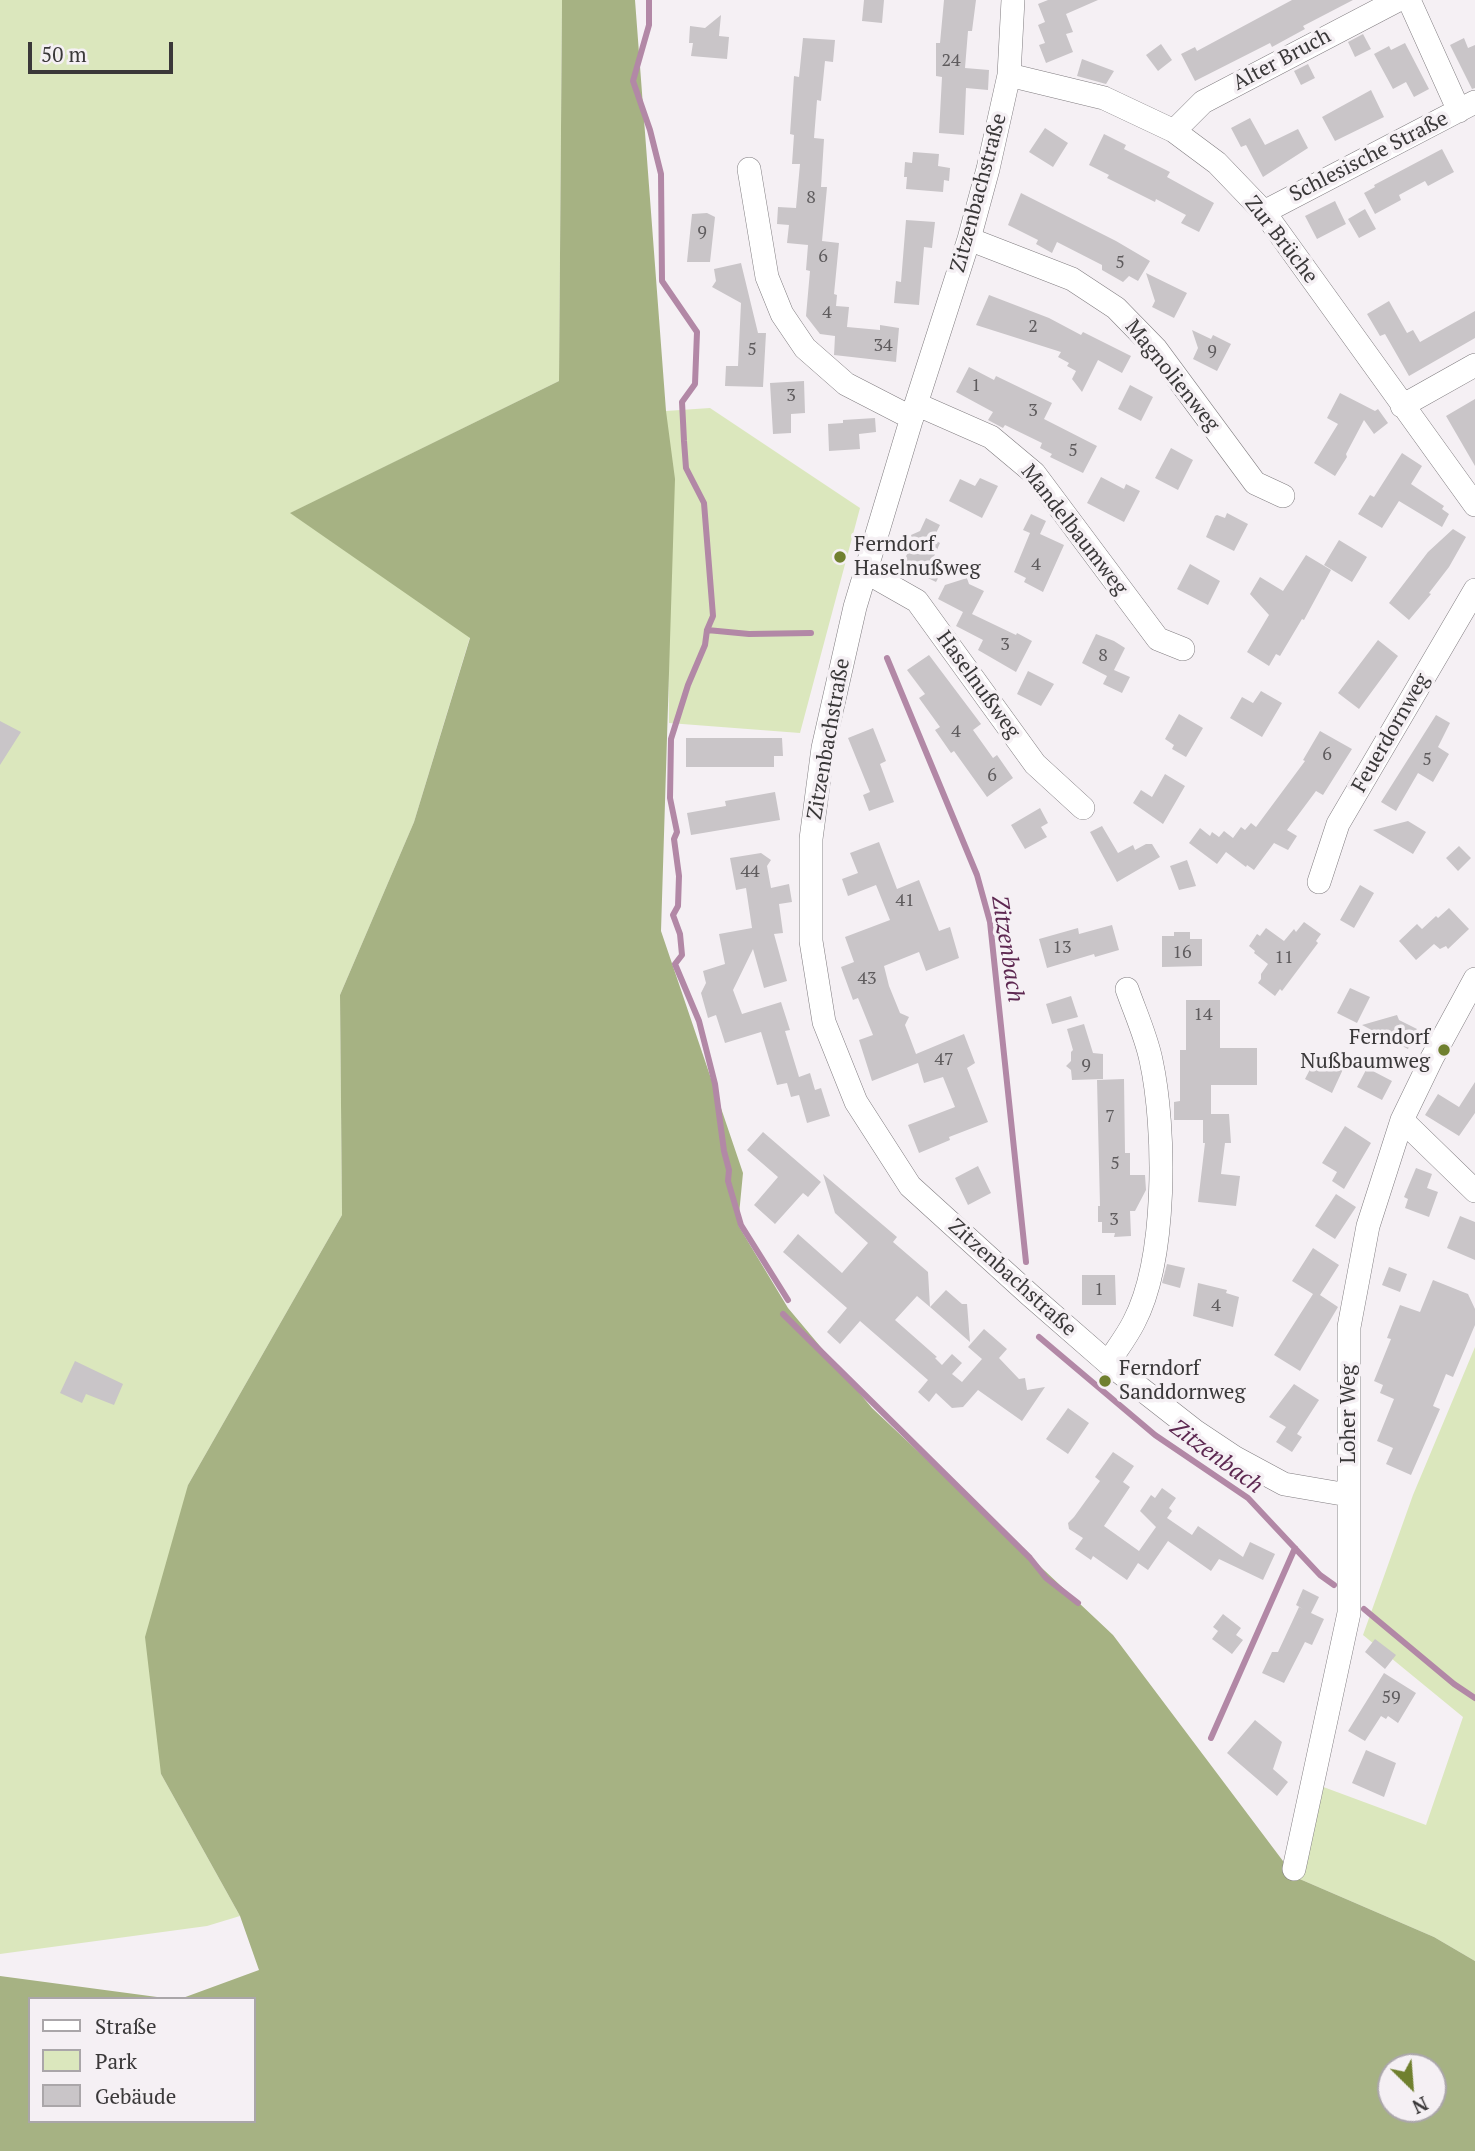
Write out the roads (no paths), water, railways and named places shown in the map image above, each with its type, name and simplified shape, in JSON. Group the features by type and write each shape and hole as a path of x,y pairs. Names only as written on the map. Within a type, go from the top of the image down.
{"street":[{"name":"Zitzenbachstraße","path":"1013,0 1009,75 988,169 969,239 855,607 823,748 811,839 811,941 824,1022 856,1102 910,1186 1030,1295 1108,1363 1195,1431 1284,1484 1348,1494"},
{"name":"Alter Bruch","path":"1174,131 1203,102 1398,0"},
{"path":"1409,0 1467,107"},
{"name":"Zur Brüche","path":"1009,75 1104,98 1174,131 1217,163 1264,212 1475,505"},
{"name":"Schlesische Straße","path":"1264,212 1467,107"},
{"name":"Mandelbaumweg","path":"749,169 767,277 782,314 805,348 846,384 991,437 1034,473 1158,639 1183,649"},
{"name":"Magnolienweg","path":"969,239 1072,279 1116,308 1156,349 1255,484 1283,496"},
{"path":"1402,406 1475,365"},
{"name":"Haselnußweg","path":"866,572 917,601 1035,764 1083,808"},
{"name":"Feuerdornweg","path":"1319,882 1338,824 1475,590"},
{"name":"Loher Weg","path":"1294,1869 1349,1613 1349,1327 1368,1226 1402,1120 1475,979"},
{"path":"1108,1363 1135,1321 1150,1274 1160,1207 1160,1124 1151,1058 1127,989"},
{"path":"1402,1120 1475,1191"}],"waterway":[{"name":"Zitzenbach","path":"649,0 649,25 633,81 650,130 661,174 662,281 697,332 695,384 682,402 686,468 704,503 713,616 707,630 749,634 811,633"},
{"path":"707,630 705,645 688,685 671,739 670,798 677,832 674,839 679,876 678,906 673,915 680,934 682,955 675,964 699,1021 715,1084 729,1170 728,1181 741,1225 788,1300"},
{"name":"Zitzenbach","path":"887,658 977,875 990,922 1026,1262"},
{"path":"783,1314 1030,1558 1046,1578 1078,1603"},
{"name":"Zitzenbach","path":"1039,1337 1155,1435 1248,1498 1320,1575 1334,1585"},
{"path":"1211,1738 1295,1548"},
{"name":"Zitzenbach","path":"1364,1609 1454,1684 1475,1698"}],"place":[{"name":"Ferndorf Haselnußweg","path":"840,557"},
{"name":"Ferndorf Nußbaumweg","path":"1444,1050"},
{"name":"Ferndorf Sanddornweg","path":"1105,1381"}]}
